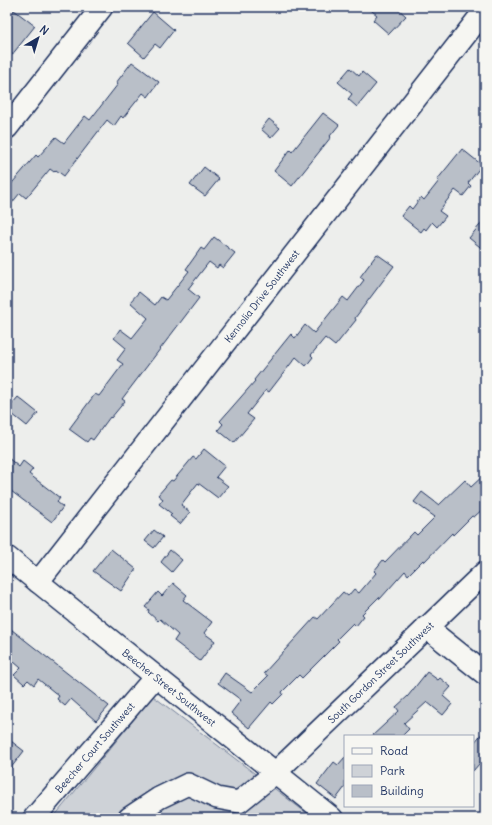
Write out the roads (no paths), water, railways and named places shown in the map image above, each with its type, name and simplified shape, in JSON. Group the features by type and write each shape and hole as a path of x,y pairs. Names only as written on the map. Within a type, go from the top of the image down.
{"street":[{"path":"7,128 102,7"},
{"name":"Kennolia Drive Southwest","path":"38,582 485,10"},
{"name":"Beecher Street Southwest","path":"7,557 332,818"},
{"name":"South Gordon Street Southwest","path":"129,818 159,798 188,784 217,798 239,802 275,773 485,572"},
{"path":"426,628 485,674"},
{"name":"Beecher Court Southwest","path":"34,818 155,677"}]}
